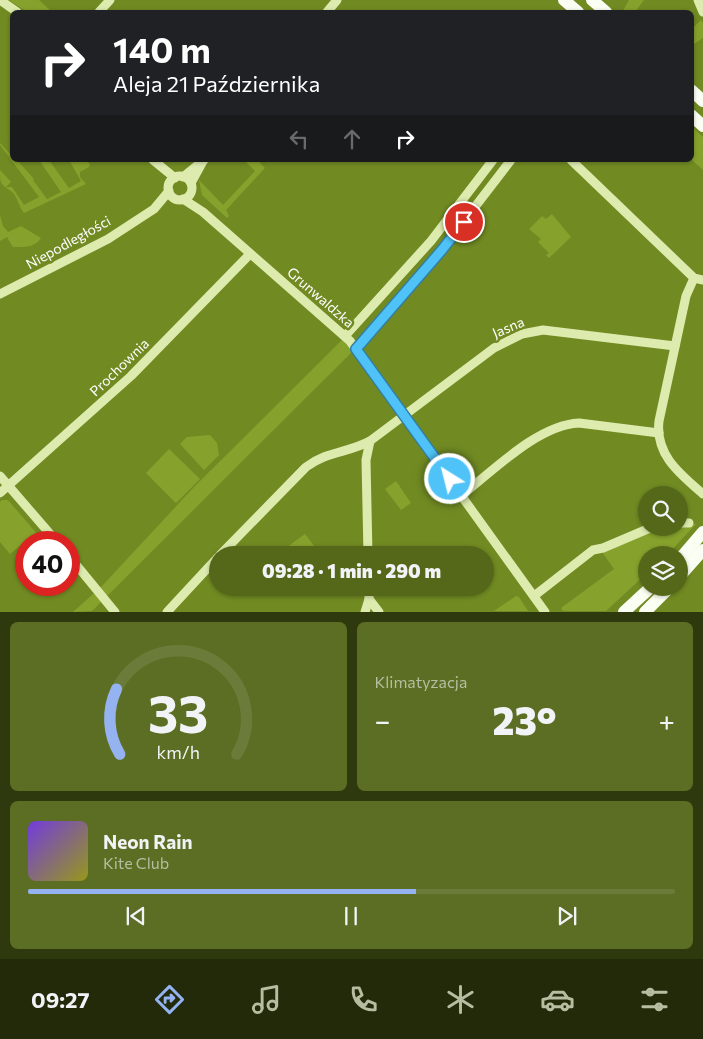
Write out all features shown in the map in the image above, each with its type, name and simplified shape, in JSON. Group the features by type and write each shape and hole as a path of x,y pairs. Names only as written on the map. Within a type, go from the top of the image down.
{"main road":[{"path":"564,0 576,10"},
{"path":"592,0 604,10"},
{"path":"688,550 703,532"},
{"path":"688,567 703,550"},
{"path":"624,612 641,596"},
{"path":"645,612 662,596"}],"street":[{"path":"0,0 14,10"},
{"path":"101,10 110,0"},
{"path":"329,10 337,0"},
{"name":"Niepodległości","path":"0,294 108,239 154,209 180,187 202,162"},
{"path":"345,336 431,241 491,162"},
{"path":"356,349 441,251 509,162"},
{"path":"573,162 699,279 686,296 659,421 659,433 667,459 673,468 703,494"},
{"name":"Grunwaldzka","path":"155,163 203,212 345,336 545,612"},
{"name":"Prochownia","path":"0,493 131,376 250,254"},
{"name":"Jasna","path":"228,546 306,467 324,455 351,449 370,441 494,348 527,332 558,331 675,346"},
{"path":"462,495 524,447 554,428 579,423 659,433"},
{"path":"368,546 366,460 370,441"},
{"path":"351,449 366,460"},
{"path":"0,476 48,531"},
{"path":"534,596 590,552 638,533"},
{"name":"Jasna","path":"167,612 209,566"},
{"path":"80,569 116,612"},
{"path":"364,612 369,598"},
{"path":"369,598 379,612"}],"green space":[{"path":"9,0 39,0 50,10 24,10"},
{"path":"629,0 644,0 636,10 624,10"},
{"path":"701,20 703,23 703,38 694,44 694,27"},
{"path":"694,129 703,137 703,170 694,162"},
{"path":"0,143 10,154 10,158"},
{"path":"13,162 19,162 34,179 47,199 61,192 40,162 50,162 69,188 81,181 70,162 88,162 90,164 89,167 80,172 80,177 86,184 24,213 14,194 2,184 0,170 11,182 6,187 12,187 24,205 39,197"},
{"path":"246,162 259,162 265,168 226,210 229,216 227,218 202,195 199,180 223,205 255,171"},
{"path":"552,214 571,237 549,258 546,255 549,253 538,242 541,239 529,229 542,216 546,219"},
{"path":"0,215 3,226 8,232 21,226 41,238 35,244 25,247 13,247 7,237 0,241"},
{"path":"345,337 355,349 92,611 73,612 102,586 195,486"},
{"path":"210,435 217,443 219,455 204,470 180,444 187,437"},
{"path":"169,449 200,479 176,503 146,473"},
{"path":"396,481 411,503 401,510 385,489"},
{"path":"8,500 35,531 15,531 15,550 10,554 0,542 0,502"},
{"path":"688,524 696,524 688,533"},
{"path":"638,533 638,536 685,536 675,546 638,546 638,581 606,611 563,611 561,608 614,569 600,549"},
{"path":"305,534 314,546 288,546"},
{"path":"516,596 519,597 528,611 494,611"}],"route":[{"path":"450,479 356,349 464,222"}]}
